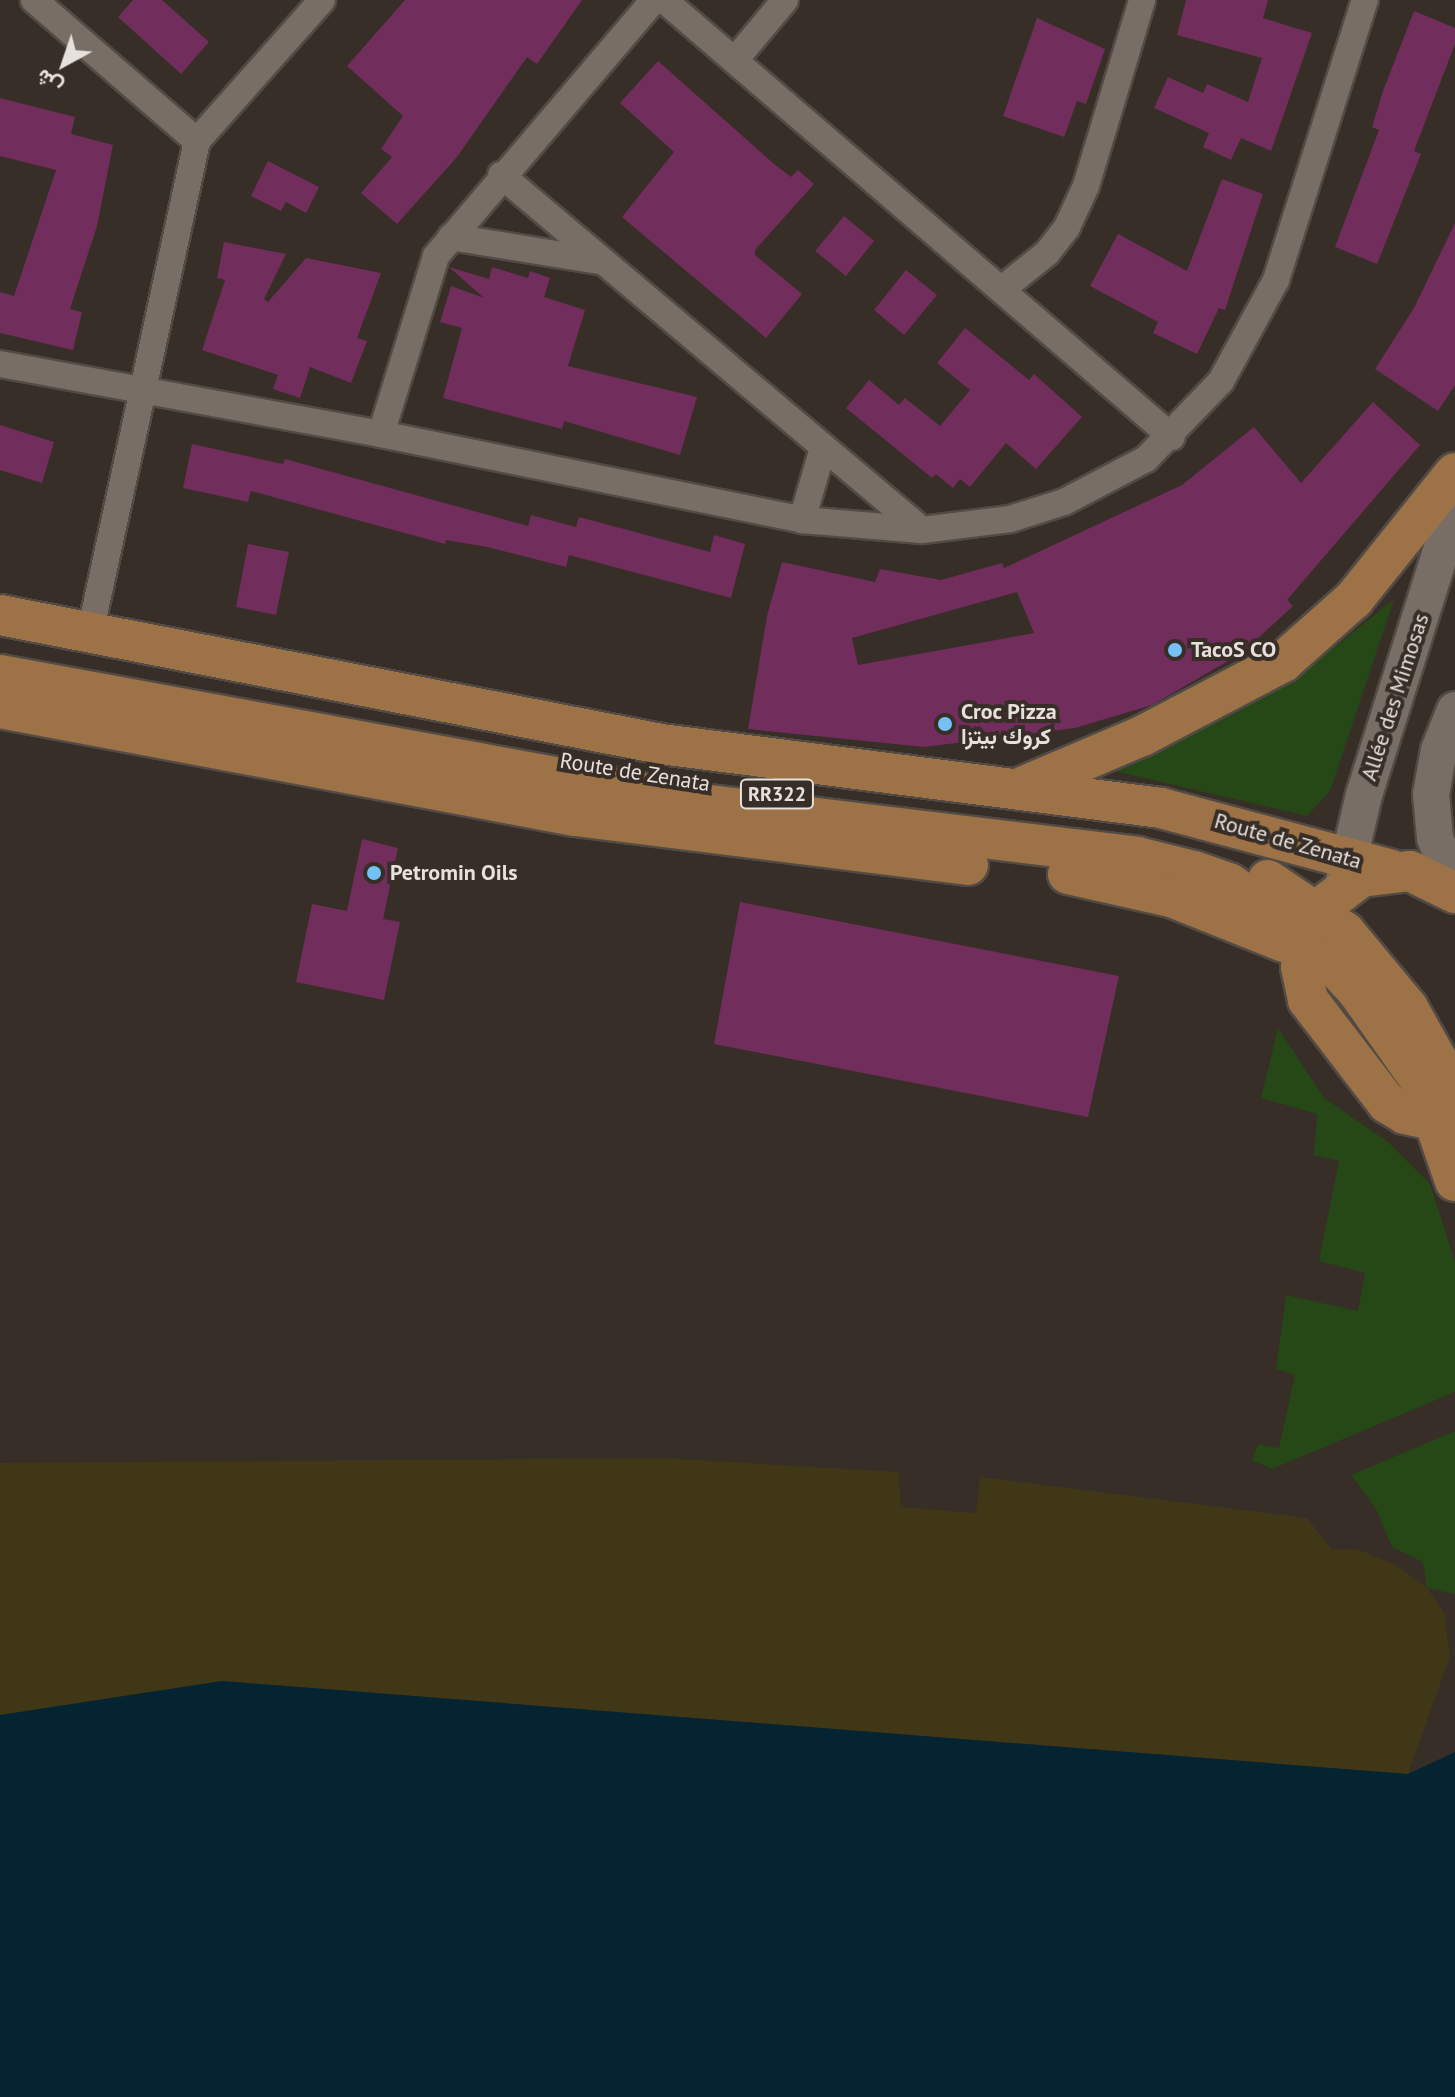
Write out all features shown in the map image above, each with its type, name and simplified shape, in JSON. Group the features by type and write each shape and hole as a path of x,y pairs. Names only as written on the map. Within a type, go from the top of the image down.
{"main road":[{"path":"1020,788 1144,735 1283,662 1354,599 1455,473"},
{"name":"Allée des Mimosas","path":"1324,908 1364,795 1455,507"},
{"name":"Route de Zenata","path":"0,615 661,744 1173,810 1324,908 1408,1008 1450,1113 1455,1181"},
{"name":"Route de Zenata","path":"0,654 629,773 827,801 1141,832 1267,879 1324,908"},
{"name":"Route de Zenata","path":"0,675 702,804 1137,857 1324,908"},
{"name":"Route de Zenata","path":"0,708 575,816 874,857 1084,875 1194,904 1324,908 1392,870 1427,876 1455,891"},
{"path":"1455,710 1439,750 1431,794 1435,838 1455,891"},
{"path":"1324,908 1308,1000 1387,1103 1450,1113"}],"street":[{"path":"34,0 197,141"},
{"path":"90,633 197,141 322,0"},
{"path":"381,434 425,282 451,237 654,0"},
{"path":"664,0 1172,437"},
{"path":"735,60 785,0"},
{"path":"1002,289 1047,253 1067,227 1086,186 1142,0"},
{"path":"0,364 381,434 802,520 922,530 1010,519 1064,502 1113,480 1172,437 1221,381 1276,280 1365,0"},
{"path":"501,175 922,530"},
{"path":"451,237 600,261"},
{"path":"802,520 823,448"}],"green space":[{"path":"1394,599 1330,791 1307,816 1114,771 1242,706 1339,644"},
{"path":"1278,1028 1324,1098 1388,1142 1430,1184 1455,1262 1455,1392 1272,1469 1252,1460 1258,1444 1279,1448 1295,1375 1276,1369 1286,1295 1358,1311 1365,1273 1319,1261 1339,1161 1314,1155 1317,1114 1261,1098"},
{"path":"1455,1431 1455,1594 1427,1588 1423,1562 1392,1547 1376,1509 1351,1475"}],"sand":[{"path":"660,1458 898,1472 901,1507 976,1513 980,1477 1307,1518 1331,1549 1357,1549 1396,1565 1427,1588 1444,1612 1450,1656 1408,1774 222,1681 0,1715 0,1463"}],"water":[{"path":"222,1681 1408,1774 1455,1752 1455,2097 0,2097 0,1715"}],"building":[{"path":"133,0 162,0 209,42 181,74 118,17"},
{"path":"405,0 582,0 537,64 527,57 457,157 397,224 361,193 392,157 381,149 403,116 347,66"},
{"path":"1186,0 1268,0 1263,18 1312,33 1271,151 1241,138 1231,160 1203,147 1209,133 1154,108 1168,77 1203,93 1207,84 1248,102 1262,58 1177,35"},
{"path":"1414,11 1455,28 1455,44 1414,151 1421,154 1377,264 1335,247 1379,130 1372,127"},
{"path":"1037,18 1105,49 1086,104 1077,101 1064,137 1003,116"},
{"path":"658,61 774,164 791,177 798,170 814,184 755,250 755,255 802,294 766,338 622,217 674,152 620,103"},
{"path":"0,98 75,117 71,134 113,145 97,226 70,309 82,312 73,350 0,333 0,292 14,296 56,170 0,156"},
{"path":"268,161 319,187 306,213 286,202 281,211 251,196"},
{"path":"1222,179 1263,194 1225,310 1219,308 1197,354 1153,333 1158,322 1090,286 1118,234 1187,271"},
{"path":"844,216 874,241 846,276 815,251"},
{"path":"1455,223 1455,385 1438,411 1375,369 1414,308"},
{"path":"224,242 286,254 264,299 268,302 306,258 381,273 357,338 367,341 351,383 310,367 300,398 273,389 278,375 202,350 225,280 217,278"},
{"path":"449,267 489,279 492,267 528,278 530,271 550,278 544,297 585,310 568,366 697,397 680,455 564,421 562,429 443,398 462,328 440,322 451,286 484,298"},
{"path":"906,270 937,295 904,335 874,310"},
{"path":"965,328 1029,380 1034,374 1082,417 1036,469 1006,443 970,487 960,479 953,488 936,474 932,478 846,408 869,380 899,405 905,398 940,426 970,390 937,363"},
{"path":"1373,402 1420,445 1287,600 1293,606 1242,653 1152,705 1075,728 924,747 748,729 767,616 782,562 875,582 880,569 941,580 1002,563 1004,568 1182,485 1254,427 1301,483","holes":["1017,592 1034,633 858,665 852,638"]},
{"path":"0,425 54,442 42,483 0,470"},
{"path":"192,444 283,464 285,459 528,526 531,515 576,527 579,517 710,552 714,535 745,544 731,598 569,555 566,567 487,547 446,540 445,544 251,491 248,502 183,488"},
{"path":"248,544 289,552 276,615 236,607"},
{"path":"362,839 398,848 383,919 400,922 384,1000 296,982 312,904 347,911"},
{"path":"740,902 1119,976 1088,1117 714,1044"}],"place":[{"name":"TacoS CO","path":"1175,650"},
{"name":"Croc Pizza كروك بيتزا","path":"945,724"},
{"name":"Petromin Oils","path":"374,873"}]}
